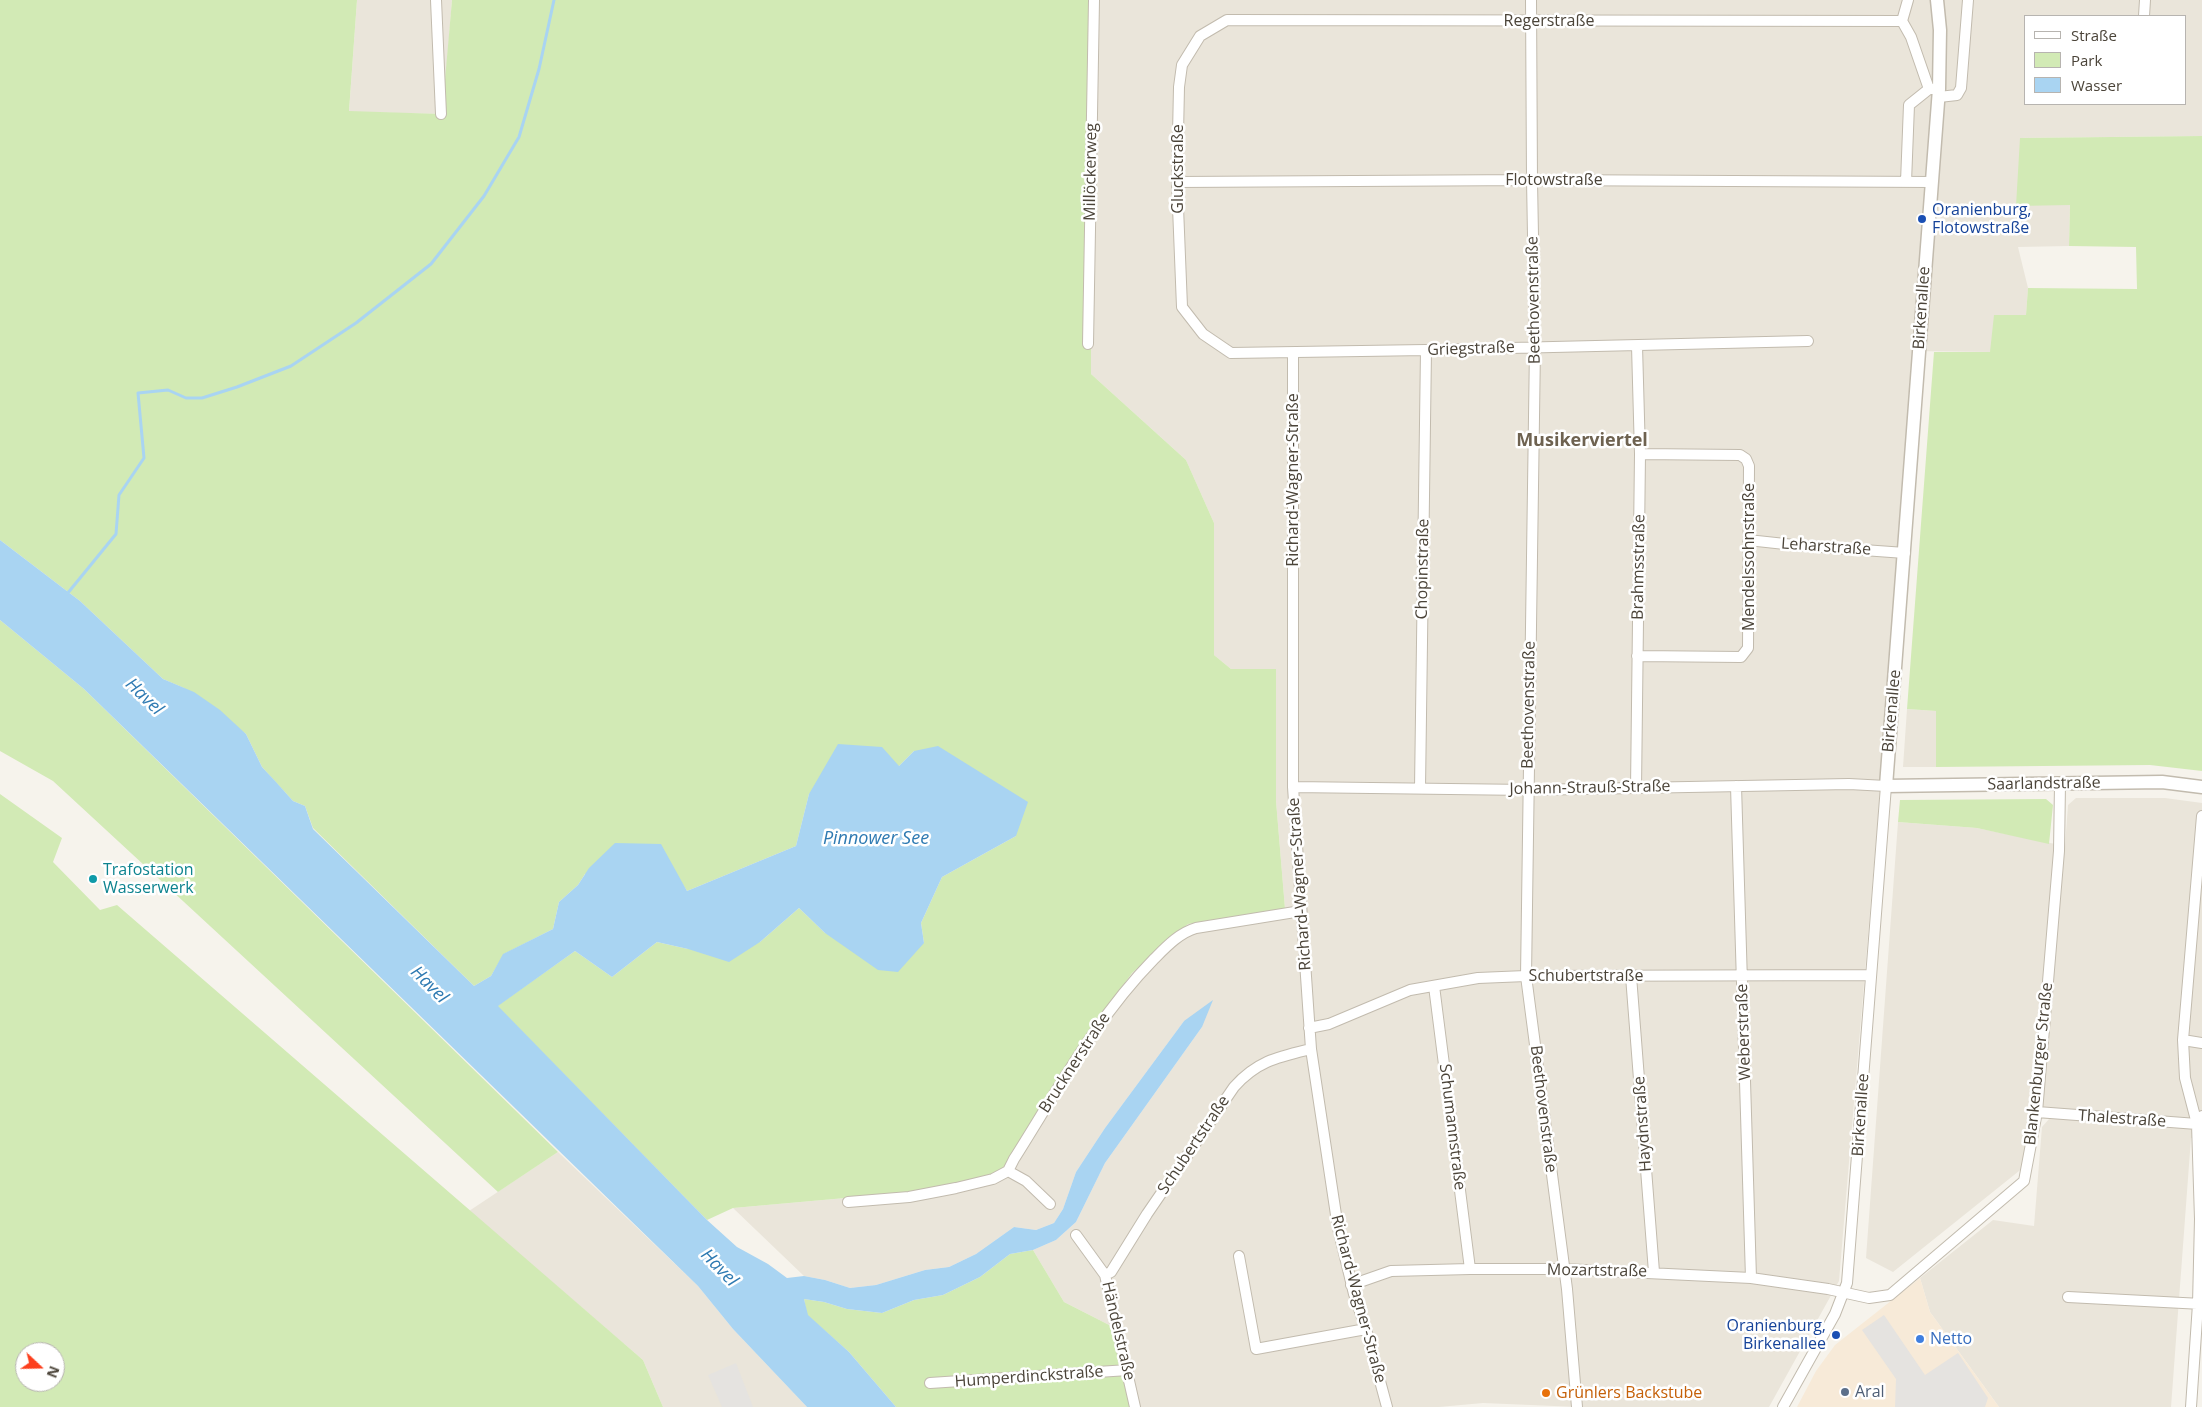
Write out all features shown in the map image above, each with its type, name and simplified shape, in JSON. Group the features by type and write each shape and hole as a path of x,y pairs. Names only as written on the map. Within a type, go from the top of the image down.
{"street":[{"path":"436,0 441,114"},
{"name":"Millöckerweg","path":"1088,344 1094,0"},
{"name":"Beethovenstraße","path":"1531,0 1535,347 1526,976 1567,1289 1577,1407"},
{"path":"1908,0 1902,21 1936,92"},
{"name":"Birkenallee","path":"1783,1407 1835,1314 1844,1294 1850,1261 1932,182 1940,30 1937,0"},
{"path":"1906,182 1909,105 1936,92 1957,95 1962,88 1968,0"},
{"path":"2144,15 2145,0"},
{"name":"Regerstraße","path":"1200,36 1227,20 1902,21"},
{"name":"Gluckstraße","path":"1182,307 1177,182 1179,86 1182,64 1200,36"},
{"name":"Flotowstraße","path":"1177,182 1532,180 1932,182"},
{"name":"Griegstraße","path":"1182,307 1203,334 1231,353 1808,341"},
{"name":"Brahmsstraße","path":"1636,788 1640,454 1637,346"},
{"name":"Chopinstraße","path":"1420,788 1426,350"},
{"name":"Richard-Wagner-Straße","path":"1292,353 1294,787 1310,1049 1329,1182 1351,1285 1366,1329 1387,1407"},
{"name":"Mendelssohnstraße","path":"1638,656 1741,656 1748,648 1749,466 1746,459 1740,455 1640,454"},
{"name":"Leharstraße","path":"1748,540 1905,553"},
{"name":"Saarlandstraße","path":"1886,786 2162,782 2202,787"},
{"name":"Johann-Strauß-Straße","path":"1294,787 1528,790 1849,784 1886,786"},
{"name":"Blankenburger Straße","path":"1844,1294 1869,1298 1890,1295 2024,1181 2037,1112 2059,851 2060,784"},
{"name":"Weberstraße","path":"1736,786 1752,1278"},
{"path":"2191,1407 2200,1304 2199,1120 2184,1078 2183,1040 2202,816"},
{"name":"Brucknerstraße","path":"1008,1171 1117,999 1181,934 1196,928 1301,911"},
{"name":"Schubertstraße","path":"1309,1028 1329,1024 1410,990 1478,978 1526,976 1871,974"},
{"name":"Haydnstraße","path":"1631,976 1654,1272"},
{"name":"Schumannstraße","path":"1434,986 1470,1268"},
{"path":"2183,1040 2202,1043"},
{"name":"Schubertstraße","path":"1105,1275 1111,1272 1158,1198 1234,1087 1245,1075 1265,1062 1310,1049"},
{"name":"Thalestraße","path":"2037,1112 2199,1120"},
{"path":"848,1202 909,1197 956,1188 993,1178 1008,1171 1026,1181 1050,1204"},
{"name":"Händelstraße","path":"1076,1235 1105,1275 1135,1407"},
{"path":"1239,1256 1256,1349 1366,1329"},
{"name":"Mozartstraße","path":"1351,1285 1391,1271 1470,1268 1654,1272 1752,1278 1828,1289 1844,1294"},
{"path":"2068,1297 2200,1304"},
{"name":"Humperdinckstraße","path":"930,1383 1128,1370"}],"shaded area":[{"path":"357,0 452,0 443,114 349,112"},
{"path":"1091,0 2202,0 2202,136 2020,138 2070,205 2069,246 2018,247 2028,288 2026,315 1990,352 1912,351 1882,769 1839,1281 1769,1407 1578,1407 1483,1403 1439,1407 1138,1407 1117,1329 1064,1302 1033,1250 1056,1240 1076,1222 1105,1163 1202,1027 1184,1021 1105,1128 1076,1172 1063,1209 1054,1223 1036,1230 1014,1227 976,1254 949,1267 925,1270 876,1285 850,1288 804,1276 733,1208 924,1191 1080,1046 1132,973 1188,924 1285,909 1276,801 1231,669 1214,655 1214,523 1186,460 1091,374"},
{"path":"1907,709 1936,711 1936,767 1903,767"},
{"path":"2076,798 2165,798 2202,803 2202,1139 2191,1138 2171,1407 1999,1407 1930,1312 1920,1278 1993,1220 2034,1226 2042,1127 2049,1119 2029,1118 2024,1167 1893,1272 1866,1258 1898,822 1977,828 2065,846 2068,805"},
{"path":"558,1152 698,1286 733,1329 807,1407 663,1407 643,1360 469,1211"},
{"path":"1920,1278 1930,1312 1999,1407 1797,1407 1816,1371 1835,1345"},
{"path":"1884,1315 1925,1375 1958,1353 1988,1398 1985,1407 1895,1407 1896,1379 1862,1330"},
{"path":"736,1363 753,1407 722,1407 708,1375"}],"green space":[{"path":"0,0 357,0 349,111 442,114 452,0 1091,0 1091,374 1186,460 1214,523 1214,655 1231,669 1276,669 1276,801 1285,909 1188,924 1132,973 1080,1046 1006,1165 992,1176 924,1191 733,1208 707,1220 497,1006 575,951 612,977 657,942 688,949 760,942 799,908 825,933 924,943 921,923 942,877 1016,836 914,751 899,766 809,794 796,846 687,891 680,880 585,874 578,885 559,902 553,929 504,954 491,976 474,986 313,828 305,806 293,801 262,767 246,734 184,688 163,679 80,601 0,540"},
{"path":"2202,136 2202,771 2150,765 1936,767 1936,711 1907,709 1934,352 1990,352 1994,315 2026,315 2028,288 2137,289 2136,247 2069,246 2070,205 2016,206 2020,138"},
{"path":"0,620 84,689 558,1152 498,1192 53,781 0,751"},
{"path":"0,794 62,838 53,862 100,910 117,905 643,1360 663,1407 0,1407"},
{"path":"2046,799 2053,805 2049,844 1977,828 1898,822 1900,800"},
{"path":"1033,1250 1064,1302 1117,1329 1138,1407 896,1407 849,1352 807,1315 804,1299 824,1302 847,1309 882,1313 914,1300 943,1295 980,1277 1010,1254"}],"water":[{"path":"0,540 80,601 163,679 194,692 220,710 246,734 262,767 293,801 305,806 313,829 474,986 491,976 503,954 553,929 559,902 578,885 589,868 615,843 661,844 687,891 796,846 809,794 838,744 882,747 899,766 914,751 938,746 1028,802 1016,836 942,877 921,923 924,943 898,972 878,970 825,933 799,908 760,942 729,962 688,949 657,942 612,977 575,951 498,1006 707,1220 737,1247 768,1264 787,1278 804,1276 850,1288 876,1285 925,1270 949,1267 976,1254 1014,1227 1036,1230 1054,1223 1063,1209 1076,1172 1105,1128 1184,1021 1213,1000 1202,1027 1105,1163 1076,1222 1056,1240 1033,1250 1010,1254 980,1277 943,1295 914,1300 882,1313 847,1309 824,1302 804,1299 808,1315 849,1352 896,1407 807,1407 733,1329 698,1286 84,689 0,620"}],"waterway":[{"path":"67,594 116,534 119,495 144,458 138,393 168,390 186,398 202,398 291,366 356,323 431,264 484,196 519,137 539,69 554,0"}],"place":[{"name":"Oranienburg, Flotowstraße","path":"1922,219"},
{"name":"Trafostation Wasserwerk","path":"93,879"},
{"name":"Oranienburg, Birkenallee","path":"1836,1335"},
{"name":"Netto","path":"1920,1339"},
{"name":"Aral","path":"1845,1392"},
{"name":"Grünlers Backstube","path":"1546,1393"}],"district":[{"name":"Musikerviertel","path":"1582,441"}],"water label":[{"name":"Havel","path":"144,697"},
{"name":"Pinnower See","path":"876,839"},
{"name":"Havel","path":"429,985"},
{"name":"Havel","path":"719,1268"}]}
